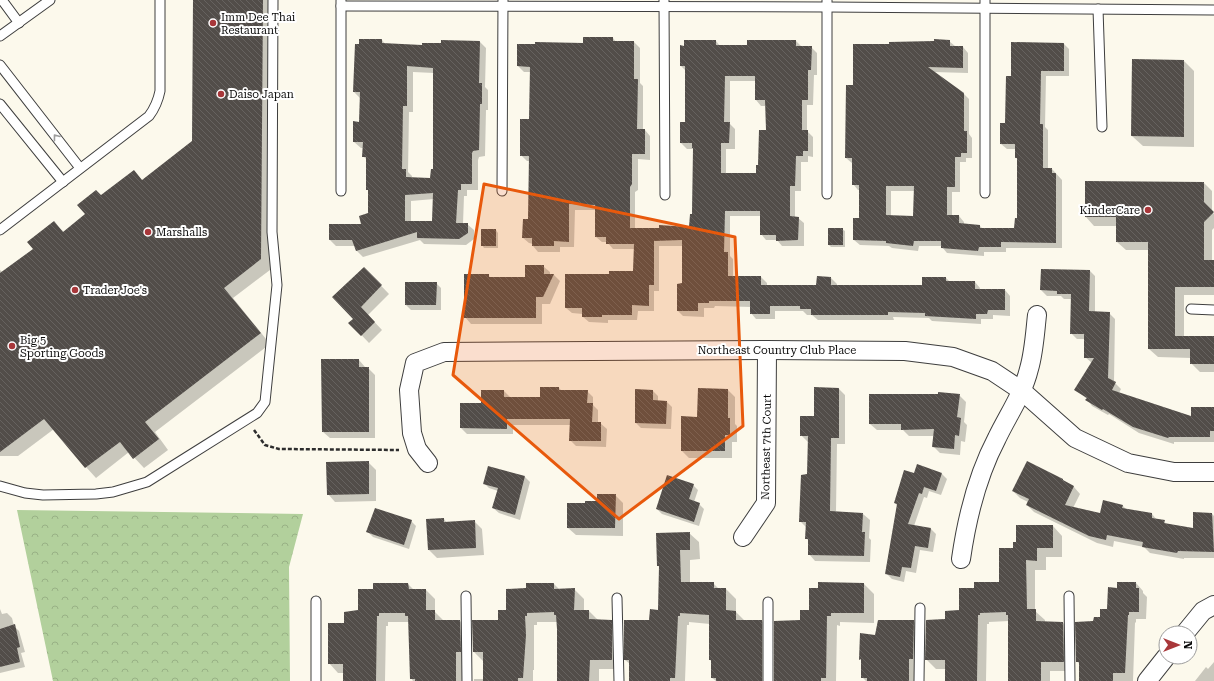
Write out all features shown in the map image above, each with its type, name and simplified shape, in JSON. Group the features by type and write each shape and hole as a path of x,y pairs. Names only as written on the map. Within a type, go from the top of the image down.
{"street":[{"path":"961,559 967,522 977,485 996,438 1022,390 1029,369 1037,315"},
{"name":"Northeast Country Club Place","path":"428,463 417,449 412,433 409,390 415,363 444,352 767,350 905,351 953,357 992,371 1022,390 1075,438 1128,463 1174,472 1214,472"},
{"name":"Northeast 7th Court","path":"743,537 766,503 767,350"},
{"path":"1191,625 1203,611 1214,605"},
{"path":"1147,681 1160,665"}],"lane":[{"path":"2,0 19,23"},
{"path":"0,36 50,0"},
{"path":"0,230 149,116 158,101 160,91 160,0"},
{"path":"0,486 25,493 43,495 96,494 113,492 147,482 247,420 257,413 265,402 277,285 272,232 273,0"},
{"path":"341,191 341,3 985,4 1098,9 1212,10 1209,0"},
{"path":"502,191 503,3"},
{"path":"827,3 827,194"},
{"path":"664,4 665,195"},
{"path":"984,193 985,4"},
{"path":"1098,9 1102,127"},
{"path":"0,65 80,168"},
{"path":"0,104 62,182"},
{"path":"1191,310 1214,310"},
{"path":"466,596 467,681"},
{"path":"1069,596 1070,681"},
{"path":"617,598 619,681"},
{"path":"316,601 316,681"},
{"path":"768,602 768,681"},
{"path":"919,681 920,608"}],"path":[{"path":"247,420 265,445 279,449 417,449"}],"highlighted area":[{"path":"484,184 735,237 743,426 619,519 453,375"}],"green space":[{"path":"17,510 303,514 289,567 290,681 53,681"}],"building":[{"path":"193,0 263,0 261,259 224,288 261,333 145,422 159,439 133,459 120,442 85,468 44,419 0,452 0,273 33,249 27,242 54,221 63,232 85,214 77,205 96,190 101,195 134,170 142,180 192,141"},
{"path":"583,37 613,37 613,41 634,41 634,79 638,79 637,129 645,129 645,154 632,154 630,228 659,228 659,225 689,227 690,214 692,214 693,148 692,143 680,143 680,122 685,122 685,66 680,66 680,45 684,46 684,40 716,40 716,45 747,45 747,40 796,40 796,46 812,46 811,70 808,70 808,100 802,100 802,130 808,130 808,151 803,151 803,156 796,156 795,186 790,186 790,216 799,217 798,240 776,241 776,235 760,235 760,211 725,211 724,252 728,252 728,276 761,276 761,285 816,285 817,276 831,277 831,285 922,285 922,277 946,277 946,281 975,281 975,289 1005,289 1005,310 988,310 987,314 976,314 976,319 925,316 925,313 888,312 888,315 811,315 811,309 800,309 800,306 770,306 770,314 750,314 750,301 709,301 709,303 698,303 698,311 677,311 677,284 682,283 682,240 654,241 654,285 649,285 649,306 632,305 632,315 602,315 602,317 582,317 582,308 565,308 565,274 609,274 609,271 633,271 634,244 606,244 606,237 595,237 595,205 569,204 569,242 554,241 554,246 532,246 532,238 522,238 523,219 528,219 529,156 520,156 520,119 529,119 530,67 517,66 517,44 535,44 535,42 583,43","holes":["725,76 755,76 755,100 765,100 766,130 759,130 758,165 756,165 756,173 721,173 721,143 729,143 730,122 724,122"]},
{"path":"359,39 382,39 382,43 422,45 422,43 441,43 441,40 480,41 479,83 482,83 482,104 480,104 479,150 473,151 472,153 472,184 461,184 461,190 458,190 456,223 468,223 468,233 459,239 417,238 417,232 356,251 352,240 329,240 329,224 361,224 359,216 368,213 366,157 362,157 363,142 353,142 353,121 359,122 360,92 353,92 355,44 359,44","holes":["407,66 433,68 433,169 431,169 430,178 406,177 406,169 402,169 403,106 407,106","433,193 432,221 405,221 405,195"]},
{"path":"934,39 950,40 950,46 963,46 963,68 928,67 964,93 964,131 967,131 967,153 961,153 961,157 955,157 955,187 947,187 947,215 959,215 959,223 980,225 980,228 1014,228 1015,218 1017,218 1017,158 1015,158 1015,144 1000,144 1000,123 1005,123 1006,76 1011,76 1011,42 1064,43 1064,71 1041,71 1040,124 1043,124 1043,168 1052,168 1052,173 1056,173 1056,243 1001,242 1001,247 979,247 978,251 941,248 941,241 914,241 913,246 886,243 886,241 853,240 853,218 859,218 859,185 852,185 852,158 845,158 846,85 853,85 853,44 889,44 889,42 934,41","holes":["886,186 914,186 913,216 886,215"]},
{"path":"1132,59 1184,60 1184,137 1131,136"},
{"path":"1085,181 1204,182 1204,202 1214,212 1204,222 1204,260 1214,260 1214,287 1175,287 1175,336 1214,336 1214,364 1190,364 1190,349 1148,349 1148,242 1116,242 1116,217 1085,217"},
{"path":"828,228 843,228 843,245 828,245"},
{"path":"481,229 496,229 496,246 481,246"},
{"path":"525,265 544,265 544,274 554,274 543,297 536,297 536,318 464,318 464,274 489,274 489,277 525,277"},
{"path":"364,267 382,285 361,307 375,322 361,336 348,323 353,319 332,297"},
{"path":"1041,269 1090,270 1089,311 1110,312 1108,378 1116,382 1112,390 1191,416 1191,407 1214,407 1214,431 1210,431 1210,437 1168,438 1133,427 1085,400 1087,398 1074,390 1094,358 1084,358 1084,334 1070,334 1071,294 1057,294 1057,291 1040,290"},
{"path":"405,282 437,282 436,305 405,305"},
{"path":"321,359 359,359 359,367 369,367 369,432 322,432"},
{"path":"540,387 559,387 559,390 588,390 587,403 593,403 592,422 601,422 601,441 569,441 570,419 507,419 507,429 460,428 460,403 481,403 481,390 504,390 504,397 540,397"},
{"path":"814,387 839,388 839,438 831,438 830,511 863,513 862,532 865,532 864,556 808,555 808,539 805,539 806,522 799,522 801,475 807,474 808,436 800,436 800,416 814,416"},
{"path":"698,388 728,389 728,418 730,418 730,435 725,435 725,451 681,451 681,416 697,417"},
{"path":"635,389 653,390 653,400 667,401 666,424 635,423"},
{"path":"938,392 960,394 957,417 961,418 959,436 955,435 954,449 932,447 934,429 901,430 901,424 869,424 869,394 938,394"},
{"path":"369,461 369,494 327,495 326,462"},
{"path":"1027,461 1074,486 1065,505 1100,513 1103,500 1123,505 1122,508 1152,513 1152,518 1165,520 1164,523 1193,528 1193,512 1212,513 1214,552 1178,551 1177,553 1142,547 1143,542 1107,535 1106,540 1089,536 1026,505 1029,499 1012,491"},
{"path":"917,464 942,473 936,491 924,487 922,494 919,493 908,524 931,528 928,548 915,546 911,568 902,567 900,577 885,574 897,504 894,503 904,470 914,473"},
{"path":"488,466 525,476 515,515 492,508 498,488 483,484"},
{"path":"667,475 694,484 689,499 700,503 694,522 656,509"},
{"path":"597,494 616,494 615,528 567,528 567,503 597,501"},
{"path":"375,508 412,520 404,545 366,532"},
{"path":"444,518 444,522 475,520 476,548 428,550 426,519"},
{"path":"1016,525 1053,525 1053,548 1037,548 1037,561 1026,560 1027,609 1036,609 1036,621 1063,622 1064,662 1041,662 1041,681 1008,681 1008,615 1006,615 1006,612 980,613 980,615 978,615 977,681 945,681 945,660 925,660 926,620 945,619 945,611 959,610 959,588 974,588 974,582 999,582 999,548 1013,548 1013,542 1016,542"},
{"path":"690,532 690,550 680,550 681,582 714,582 714,588 726,588 726,610 736,611 736,620 762,620 762,681 716,681 716,678 711,678 711,660 709,660 709,615 680,613 680,616 678,616 675,678 670,678 670,681 629,681 629,660 624,660 624,620 649,620 650,609 658,610 659,566 657,566 656,533"},
{"path":"818,582 864,583 864,613 831,613 831,616 827,616 826,678 821,678 821,681 774,681 774,621 800,620 800,610 809,610 809,588 818,588"},
{"path":"1117,582 1136,582 1136,588 1139,588 1139,612 1129,612 1128,615 1125,673 1113,673 1113,681 1079,681 1079,662 1076,662 1075,622 1093,621 1094,617 1100,617 1100,609 1107,609 1108,587 1117,588"},
{"path":"373,583 408,583 409,589 426,589 426,610 435,610 435,620 460,620 461,652 456,652 456,681 415,681 415,679 410,679 408,616 405,616 405,613 379,613 379,616 377,616 376,681 343,681 343,664 328,664 328,623 344,623 344,612 358,610 358,589 373,589"},
{"path":"526,583 554,583 554,589 575,588 574,610 589,610 589,619 612,620 612,660 590,660 589,681 557,681 557,629 556,615 554,615 554,612 527,613 527,616 525,616 526,635 523,678 518,678 518,681 483,681 483,652 473,652 472,620 498,620 498,610 506,610 506,589 526,588"},
{"path":"878,620 914,620 913,659 909,659 909,681 867,681 867,678 861,678 861,659 859,660 860,633 875,635"},
{"path":"15,624 20,647 17,648 20,662 0,667 0,629"}],"place":[{"name":"Imm Dee Thai Restaurant","path":"213,23"},
{"name":"Daiso Japan","path":"221,94"},
{"name":"KinderCare","path":"1148,210"},
{"name":"Marshalls","path":"148,232"},
{"name":"Trader Joe's","path":"75,290"},
{"name":"Big 5 Sporting Goods","path":"12,346"}]}
